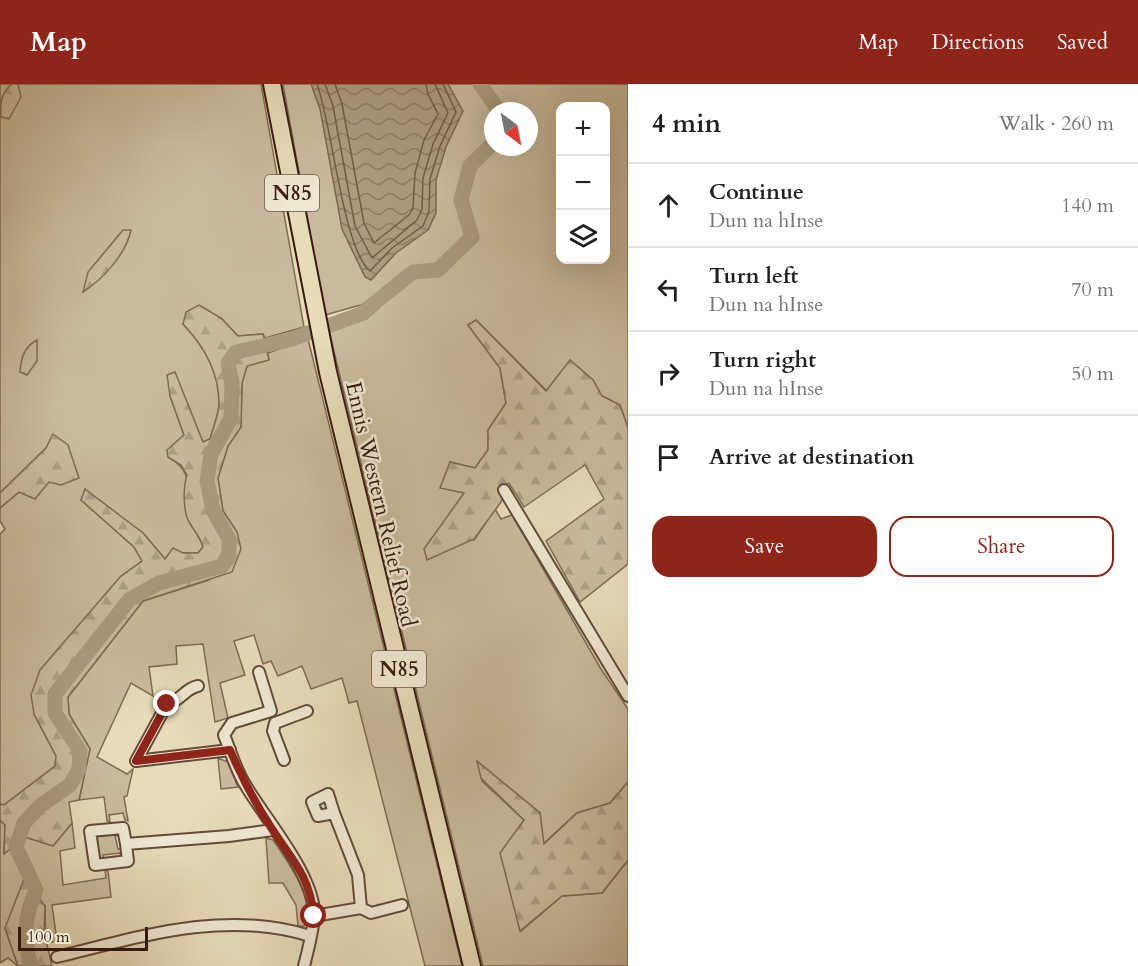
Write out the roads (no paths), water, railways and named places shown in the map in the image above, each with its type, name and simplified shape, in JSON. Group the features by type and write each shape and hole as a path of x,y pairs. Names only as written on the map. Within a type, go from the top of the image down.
{"main road":[{"name":"Ennis Western Relief Road","path":"272,84 327,372 472,966"}],"street":[{"path":"504,490 507,505 628,696"},
{"path":"259,672 275,723 273,731 284,760"},
{"path":"198,686 190,687 175,702 167,704 136,761 230,750"},
{"path":"271,711 232,723 224,735 244,783 273,830 301,868 314,916 304,966"},
{"path":"275,723 307,711"},
{"path":"334,813 357,875 361,908"},
{"path":"123,828 126,844 128,861 95,865 90,831 123,828"},
{"path":"126,844 229,836 273,830"},
{"path":"314,916 361,908 371,913 402,905"},
{"path":"57,957 196,925 252,925 310,936"}],"water":[{"path":"311,84 448,84 463,111 446,147 436,180 436,213 428,230 396,253 371,280 365,277 342,229 320,109"}],"waterway":[{"path":"480,84 493,102"},
{"path":"31,966 26,928 36,890 16,847 24,823 40,806 70,785 79,769 80,751 55,713 55,694 130,599 159,583 222,566 229,557 229,539 213,510 207,481 211,454 231,418 232,383 228,363 236,352 289,340 361,314 413,272 438,270 472,237 461,200 470,166 484,152"}]}
